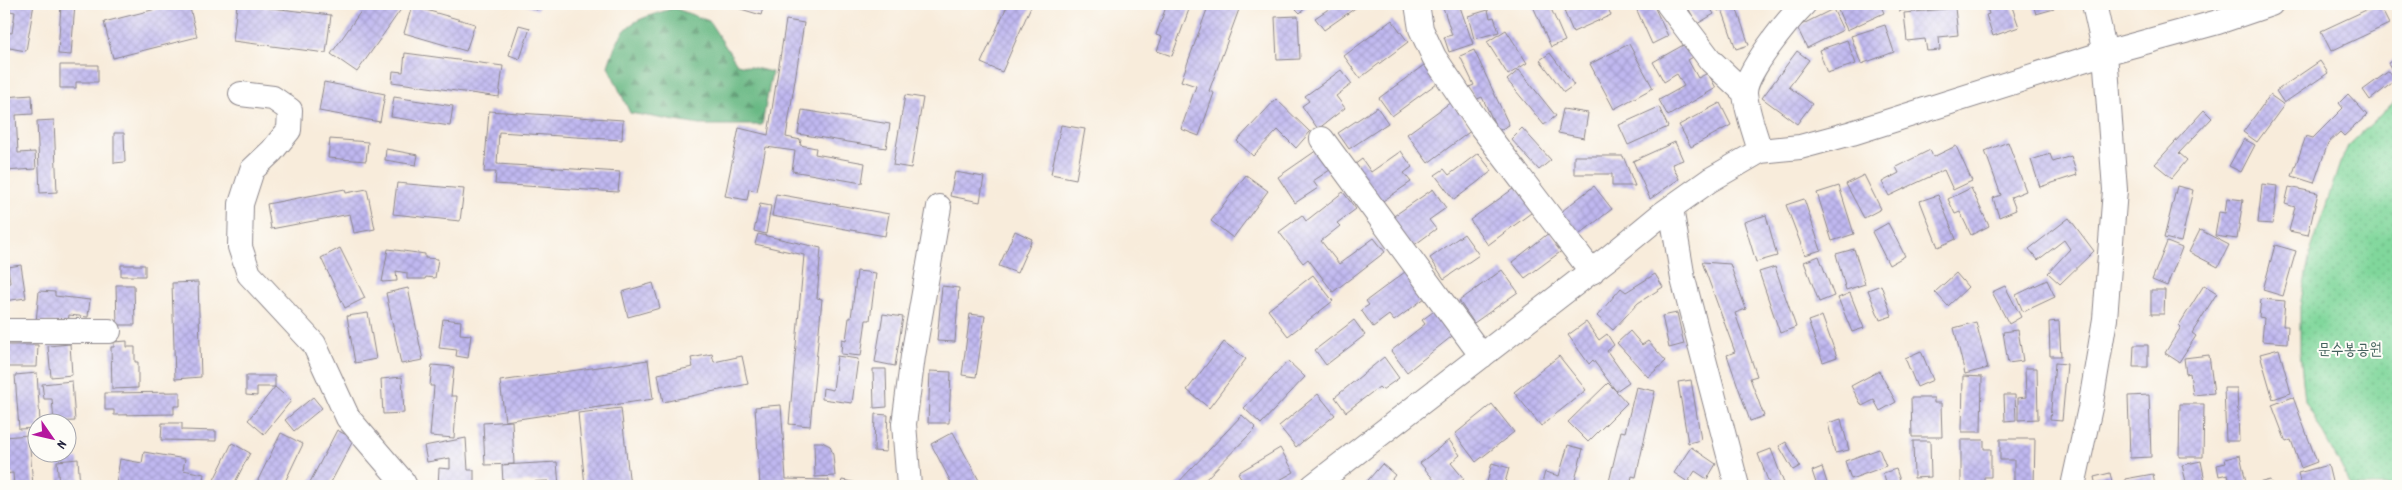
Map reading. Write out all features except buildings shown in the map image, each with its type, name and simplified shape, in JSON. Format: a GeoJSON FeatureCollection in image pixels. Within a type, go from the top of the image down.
{"type":"FeatureCollection","features":[{"type":"Feature","properties":{"kind":"street"},"geometry":{"type":"LineString","coordinates":[[1417,4],[1421,29],[1434,57],[1480,125],[1592,272]]}},
{"type":"Feature","properties":{"kind":"street"},"geometry":{"type":"LineString","coordinates":[[1668,4],[1710,61],[1745,92],[1760,151]]}},
{"type":"Feature","properties":{"kind":"street"},"geometry":{"type":"LineString","coordinates":[[1745,92],[1758,64],[1780,29],[1804,4]]}},
{"type":"Feature","properties":{"kind":"street"},"geometry":{"type":"LineString","coordinates":[[2073,486],[2090,408],[2104,327],[2115,190],[2105,53],[2094,4]]}},
{"type":"Feature","properties":{"kind":"street"},"geometry":{"type":"LineString","coordinates":[[1313,486],[1592,272],[1671,208],[1710,180],[1760,151],[1800,146],[1852,134],[2105,53],[2218,22],[2272,4]]}},
{"type":"Feature","properties":{"kind":"street"},"geometry":{"type":"LineString","coordinates":[[242,94],[273,98],[290,110],[289,130],[272,151],[252,170],[241,204],[240,247],[249,274],[314,344],[348,418],[404,486]]}},
{"type":"Feature","properties":{"kind":"street"},"geometry":{"type":"LineString","coordinates":[[1322,139],[1482,356]]}},
{"type":"Feature","properties":{"kind":"street"},"geometry":{"type":"LineString","coordinates":[[910,486],[904,424],[913,356],[939,206]]}},
{"type":"Feature","properties":{"kind":"street"},"geometry":{"type":"LineString","coordinates":[[1671,208],[1684,279],[1737,486]]}},
{"type":"Feature","properties":{"kind":"street"},"geometry":{"type":"LineString","coordinates":[[4,331],[109,331]]}},
{"type":"Feature","properties":{"kind":"green space"},"geometry":{"type":"Polygon","coordinates":[[[674,8],[709,21],[737,64],[772,72],[762,125],[699,125],[630,113],[608,66],[613,51],[618,40],[630,25],[674,8]]]}},
{"type":"Feature","properties":{"kind":"green space","name":"문수봉공원"},"geometry":{"type":"Polygon","coordinates":[[[2398,98],[2398,486],[2350,486],[2347,477],[2305,401],[2300,352],[2300,306],[2310,253],[2340,163],[2348,146],[2398,98]]]}}]}
